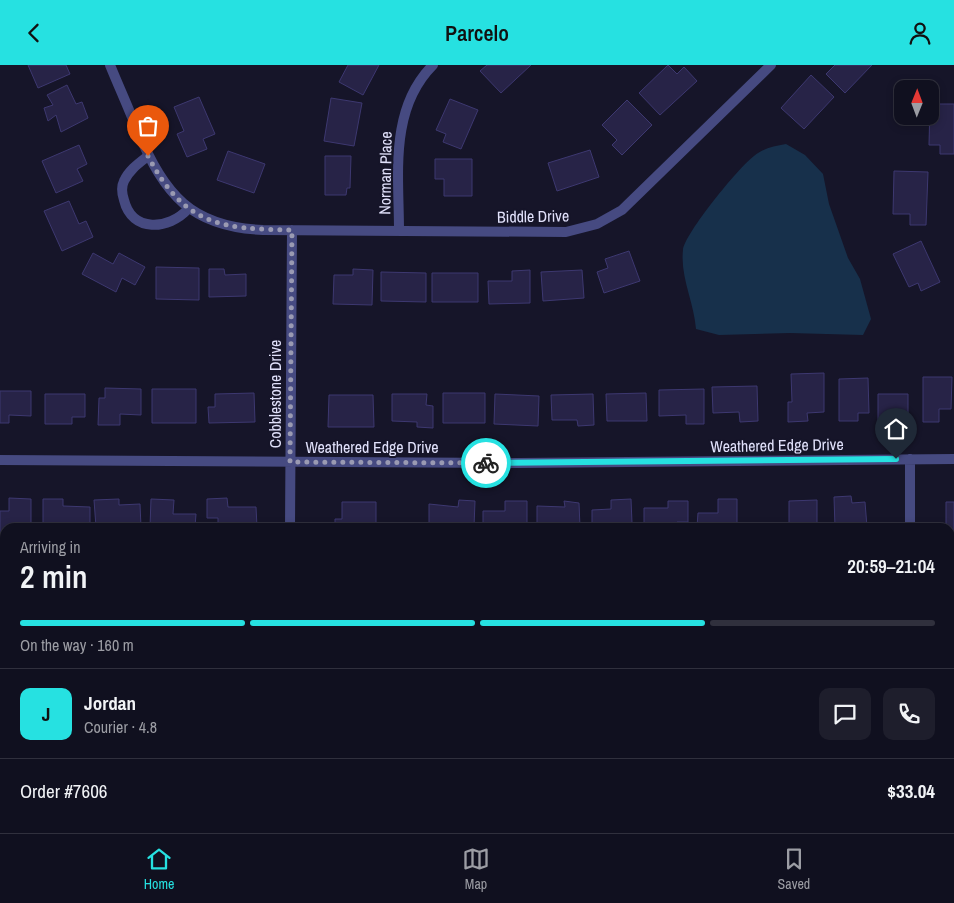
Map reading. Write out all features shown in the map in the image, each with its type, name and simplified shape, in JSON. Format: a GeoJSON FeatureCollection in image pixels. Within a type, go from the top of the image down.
{"type":"FeatureCollection","features":[{"type":"Feature","properties":{"kind":"street","name":"Biddle Drive"},"geometry":{"type":"LineString","coordinates":[[110,65],[148,156],[169,189],[188,209],[208,220],[233,227],[292,230],[566,232],[597,224],[622,210],[771,65]]}},
{"type":"Feature","properties":{"kind":"street","name":"Norman Place"},"geometry":{"type":"LineString","coordinates":[[399,231],[400,127],[406,107],[417,84],[433,65]]}},
{"type":"Feature","properties":{"kind":"street"},"geometry":{"type":"LineString","coordinates":[[148,156],[132,168],[123,182],[123,197],[129,212],[144,224],[163,225],[173,222],[188,209]]}},
{"type":"Feature","properties":{"kind":"street","name":"Cobblestone Drive"},"geometry":{"type":"LineString","coordinates":[[290,523],[292,230]]}},
{"type":"Feature","properties":{"kind":"street"},"geometry":{"type":"LineString","coordinates":[[910,459],[910,523]]}},
{"type":"Feature","properties":{"kind":"street","name":"Weathered Edge Drive"},"geometry":{"type":"LineString","coordinates":[[0,460],[519,463],[954,459]]}},
{"type":"Feature","properties":{"kind":"water"},"geometry":{"type":"Polygon","coordinates":[[[786,144],[805,155],[823,174],[829,204],[848,258],[860,279],[871,319],[863,335],[790,333],[719,335],[696,329],[683,270],[683,250],[686,242],[702,216],[725,186],[747,163],[765,149],[786,144]]]}},
{"type":"Feature","properties":{"kind":"building"},"geometry":{"type":"Polygon","coordinates":[[[28,65],[66,65],[70,74],[38,88],[28,65]]]}},
{"type":"Feature","properties":{"kind":"building"},"geometry":{"type":"Polygon","coordinates":[[[348,65],[379,65],[363,95],[339,82],[348,65]]]}},
{"type":"Feature","properties":{"kind":"building"},"geometry":{"type":"Polygon","coordinates":[[[487,65],[531,65],[501,93],[480,71],[487,65]]]}},
{"type":"Feature","properties":{"kind":"building"},"geometry":{"type":"Polygon","coordinates":[[[668,65],[677,74],[684,67],[697,81],[660,115],[639,93],[668,65]]]}},
{"type":"Feature","properties":{"kind":"building"},"geometry":{"type":"Polygon","coordinates":[[[835,65],[872,65],[845,93],[826,74],[835,65]]]}},
{"type":"Feature","properties":{"kind":"building"},"geometry":{"type":"Polygon","coordinates":[[[811,75],[834,97],[804,129],[781,108],[811,75]]]}},
{"type":"Feature","properties":{"kind":"building"},"geometry":{"type":"Polygon","coordinates":[[[67,85],[76,104],[82,102],[88,118],[61,132],[56,115],[48,121],[44,108],[53,105],[47,95],[67,85]]]}},
{"type":"Feature","properties":{"kind":"building"},"geometry":{"type":"Polygon","coordinates":[[[199,97],[215,134],[203,139],[207,149],[187,157],[177,134],[184,131],[174,107],[199,97]]]}},
{"type":"Feature","properties":{"kind":"building"},"geometry":{"type":"Polygon","coordinates":[[[331,98],[362,103],[354,146],[324,141],[331,98]]]}},
{"type":"Feature","properties":{"kind":"building"},"geometry":{"type":"Polygon","coordinates":[[[450,99],[478,110],[461,149],[443,142],[446,134],[436,130],[450,99]]]}},
{"type":"Feature","properties":{"kind":"building"},"geometry":{"type":"Polygon","coordinates":[[[627,100],[652,125],[622,155],[612,145],[617,140],[602,125],[627,100]]]}},
{"type":"Feature","properties":{"kind":"building"},"geometry":{"type":"Polygon","coordinates":[[[939,104],[954,104],[954,154],[940,154],[940,145],[929,145],[929,125],[939,125],[939,104]]]}},
{"type":"Feature","properties":{"kind":"building"},"geometry":{"type":"Polygon","coordinates":[[[79,145],[87,164],[77,169],[83,181],[56,193],[42,161],[79,145]]]}},
{"type":"Feature","properties":{"kind":"building"},"geometry":{"type":"Polygon","coordinates":[[[590,150],[599,177],[557,191],[548,163],[590,150]]]}},
{"type":"Feature","properties":{"kind":"building"},"geometry":{"type":"Polygon","coordinates":[[[228,151],[265,164],[254,193],[217,180],[228,151]]]}},
{"type":"Feature","properties":{"kind":"building"},"geometry":{"type":"Polygon","coordinates":[[[325,156],[351,156],[350,188],[347,188],[346,195],[325,195],[325,156]]]}},
{"type":"Feature","properties":{"kind":"building"},"geometry":{"type":"Polygon","coordinates":[[[435,159],[472,159],[472,196],[444,196],[444,179],[435,179],[435,159]]]}},
{"type":"Feature","properties":{"kind":"building"},"geometry":{"type":"Polygon","coordinates":[[[894,171],[928,172],[926,225],[910,225],[910,214],[893,214],[894,171]]]}},
{"type":"Feature","properties":{"kind":"building"},"geometry":{"type":"Polygon","coordinates":[[[69,201],[79,224],[86,221],[93,237],[62,251],[44,211],[69,201]]]}},
{"type":"Feature","properties":{"kind":"building"},"geometry":{"type":"Polygon","coordinates":[[[921,241],[940,282],[921,291],[918,283],[909,287],[893,254],[921,241]]]}},
{"type":"Feature","properties":{"kind":"building"},"geometry":{"type":"Polygon","coordinates":[[[629,251],[640,281],[604,293],[597,272],[608,268],[605,259],[629,251]]]}},
{"type":"Feature","properties":{"kind":"building"},"geometry":{"type":"Polygon","coordinates":[[[93,253],[113,264],[119,253],[145,267],[135,285],[122,278],[116,292],[82,274],[93,253]]]}},
{"type":"Feature","properties":{"kind":"building"},"geometry":{"type":"Polygon","coordinates":[[[156,267],[199,268],[199,300],[156,299],[156,267]]]}},
{"type":"Feature","properties":{"kind":"building"},"geometry":{"type":"Polygon","coordinates":[[[209,269],[224,269],[225,275],[246,274],[246,296],[209,297],[209,269]]]}},
{"type":"Feature","properties":{"kind":"building"},"geometry":{"type":"Polygon","coordinates":[[[353,269],[373,270],[372,305],[333,304],[334,275],[353,275],[353,269]]]}},
{"type":"Feature","properties":{"kind":"building"},"geometry":{"type":"Polygon","coordinates":[[[530,270],[530,303],[489,304],[488,281],[512,281],[512,271],[530,270]]]}},
{"type":"Feature","properties":{"kind":"building"},"geometry":{"type":"Polygon","coordinates":[[[582,270],[584,298],[543,301],[541,272],[582,270]]]}},
{"type":"Feature","properties":{"kind":"building"},"geometry":{"type":"Polygon","coordinates":[[[381,272],[426,273],[426,302],[381,301],[381,272]]]}},
{"type":"Feature","properties":{"kind":"building"},"geometry":{"type":"Polygon","coordinates":[[[432,273],[478,273],[478,302],[432,302],[432,273]]]}},
{"type":"Feature","properties":{"kind":"building"},"geometry":{"type":"Polygon","coordinates":[[[824,373],[824,412],[807,413],[808,421],[788,422],[788,402],[792,402],[791,374],[824,373]]]}},
{"type":"Feature","properties":{"kind":"building"},"geometry":{"type":"Polygon","coordinates":[[[923,377],[952,377],[951,409],[939,409],[939,422],[923,422],[923,377]]]}},
{"type":"Feature","properties":{"kind":"building"},"geometry":{"type":"Polygon","coordinates":[[[868,378],[869,413],[858,413],[858,421],[839,421],[839,379],[868,378]]]}},
{"type":"Feature","properties":{"kind":"building"},"geometry":{"type":"Polygon","coordinates":[[[757,386],[758,421],[740,422],[739,412],[713,413],[712,387],[757,386]]]}},
{"type":"Feature","properties":{"kind":"building"},"geometry":{"type":"Polygon","coordinates":[[[105,388],[141,389],[141,415],[120,414],[120,425],[98,425],[99,398],[105,398],[105,388]]]}},
{"type":"Feature","properties":{"kind":"building"},"geometry":{"type":"Polygon","coordinates":[[[152,389],[196,389],[196,423],[152,423],[152,389]]]}},
{"type":"Feature","properties":{"kind":"building"},"geometry":{"type":"Polygon","coordinates":[[[704,389],[704,424],[686,424],[686,415],[659,416],[659,390],[704,389]]]}},
{"type":"Feature","properties":{"kind":"building"},"geometry":{"type":"Polygon","coordinates":[[[0,391],[31,391],[31,416],[9,415],[9,423],[0,423],[0,391]]]}},
{"type":"Feature","properties":{"kind":"building"},"geometry":{"type":"Polygon","coordinates":[[[254,393],[255,422],[209,423],[208,407],[215,407],[215,394],[254,393]]]}},
{"type":"Feature","properties":{"kind":"building"},"geometry":{"type":"Polygon","coordinates":[[[443,393],[485,393],[485,423],[443,423],[443,393]]]}},
{"type":"Feature","properties":{"kind":"building"},"geometry":{"type":"Polygon","coordinates":[[[646,393],[647,421],[607,421],[606,394],[646,393]]]}},
{"type":"Feature","properties":{"kind":"building"},"geometry":{"type":"Polygon","coordinates":[[[45,394],[85,394],[85,417],[72,417],[72,424],[45,424],[45,394]]]}},
{"type":"Feature","properties":{"kind":"building"},"geometry":{"type":"Polygon","coordinates":[[[392,394],[427,394],[426,405],[433,406],[433,428],[417,427],[417,422],[392,421],[392,394]]]}},
{"type":"Feature","properties":{"kind":"building"},"geometry":{"type":"Polygon","coordinates":[[[495,394],[539,396],[538,426],[494,424],[495,394]]]}},
{"type":"Feature","properties":{"kind":"building"},"geometry":{"type":"Polygon","coordinates":[[[593,394],[594,425],[578,426],[577,420],[552,420],[551,395],[593,394]]]}},
{"type":"Feature","properties":{"kind":"building"},"geometry":{"type":"Polygon","coordinates":[[[878,394],[908,394],[908,422],[878,422],[878,394]]]}},
{"type":"Feature","properties":{"kind":"building"},"geometry":{"type":"Polygon","coordinates":[[[329,395],[373,395],[374,427],[328,427],[329,395]]]}},
{"type":"Feature","properties":{"kind":"building"},"geometry":{"type":"Polygon","coordinates":[[[851,496],[852,503],[865,502],[867,523],[835,523],[834,497],[851,496]]]}},
{"type":"Feature","properties":{"kind":"building"},"geometry":{"type":"Polygon","coordinates":[[[9,498],[31,499],[31,523],[0,523],[0,511],[9,511],[9,498]]]}},
{"type":"Feature","properties":{"kind":"building"},"geometry":{"type":"Polygon","coordinates":[[[227,498],[228,507],[256,507],[257,523],[218,523],[218,518],[207,518],[207,499],[227,498]]]}},
{"type":"Feature","properties":{"kind":"building"},"geometry":{"type":"Polygon","coordinates":[[[43,499],[63,499],[63,506],[90,507],[90,523],[43,523],[43,499]]]}},
{"type":"Feature","properties":{"kind":"building"},"geometry":{"type":"Polygon","coordinates":[[[119,499],[119,505],[140,504],[141,523],[96,523],[94,500],[119,499]]]}},
{"type":"Feature","properties":{"kind":"building"},"geometry":{"type":"Polygon","coordinates":[[[151,499],[174,500],[173,514],[196,514],[195,523],[150,523],[151,499]]]}},
{"type":"Feature","properties":{"kind":"building"},"geometry":{"type":"Polygon","coordinates":[[[631,499],[632,523],[592,523],[592,510],[611,509],[611,500],[631,499]]]}},
{"type":"Feature","properties":{"kind":"building"},"geometry":{"type":"Polygon","coordinates":[[[718,499],[737,499],[737,523],[697,523],[698,513],[718,513],[718,499]]]}},
{"type":"Feature","properties":{"kind":"building"},"geometry":{"type":"Polygon","coordinates":[[[459,500],[475,501],[474,523],[429,523],[429,504],[458,507],[459,500]]]}},
{"type":"Feature","properties":{"kind":"building"},"geometry":{"type":"Polygon","coordinates":[[[817,500],[817,523],[789,523],[789,501],[817,500]]]}},
{"type":"Feature","properties":{"kind":"building"},"geometry":{"type":"Polygon","coordinates":[[[505,501],[527,501],[527,523],[483,523],[483,511],[505,511],[505,501]]]}},
{"type":"Feature","properties":{"kind":"building"},"geometry":{"type":"Polygon","coordinates":[[[564,501],[579,503],[580,523],[537,523],[537,506],[565,507],[564,501]]]}},
{"type":"Feature","properties":{"kind":"building"},"geometry":{"type":"Polygon","coordinates":[[[668,501],[688,501],[688,522],[644,523],[644,508],[668,508],[668,501]]]}},
{"type":"Feature","properties":{"kind":"building"},"geometry":{"type":"Polygon","coordinates":[[[342,502],[376,502],[376,523],[335,523],[335,519],[342,519],[342,502]]]}},
{"type":"Feature","properties":{"kind":"building"},"geometry":{"type":"Polygon","coordinates":[[[946,502],[954,502],[954,523],[946,523],[946,502]]]}},
{"type":"Feature","properties":{"kind":"way so far"},"geometry":{"type":"LineString","coordinates":[[148,156],[179,201],[198,215],[233,227],[292,230],[290,462],[486,463]]}},
{"type":"Feature","properties":{"kind":"route"},"geometry":{"type":"LineString","coordinates":[[486,463],[896,459]]}}]}
